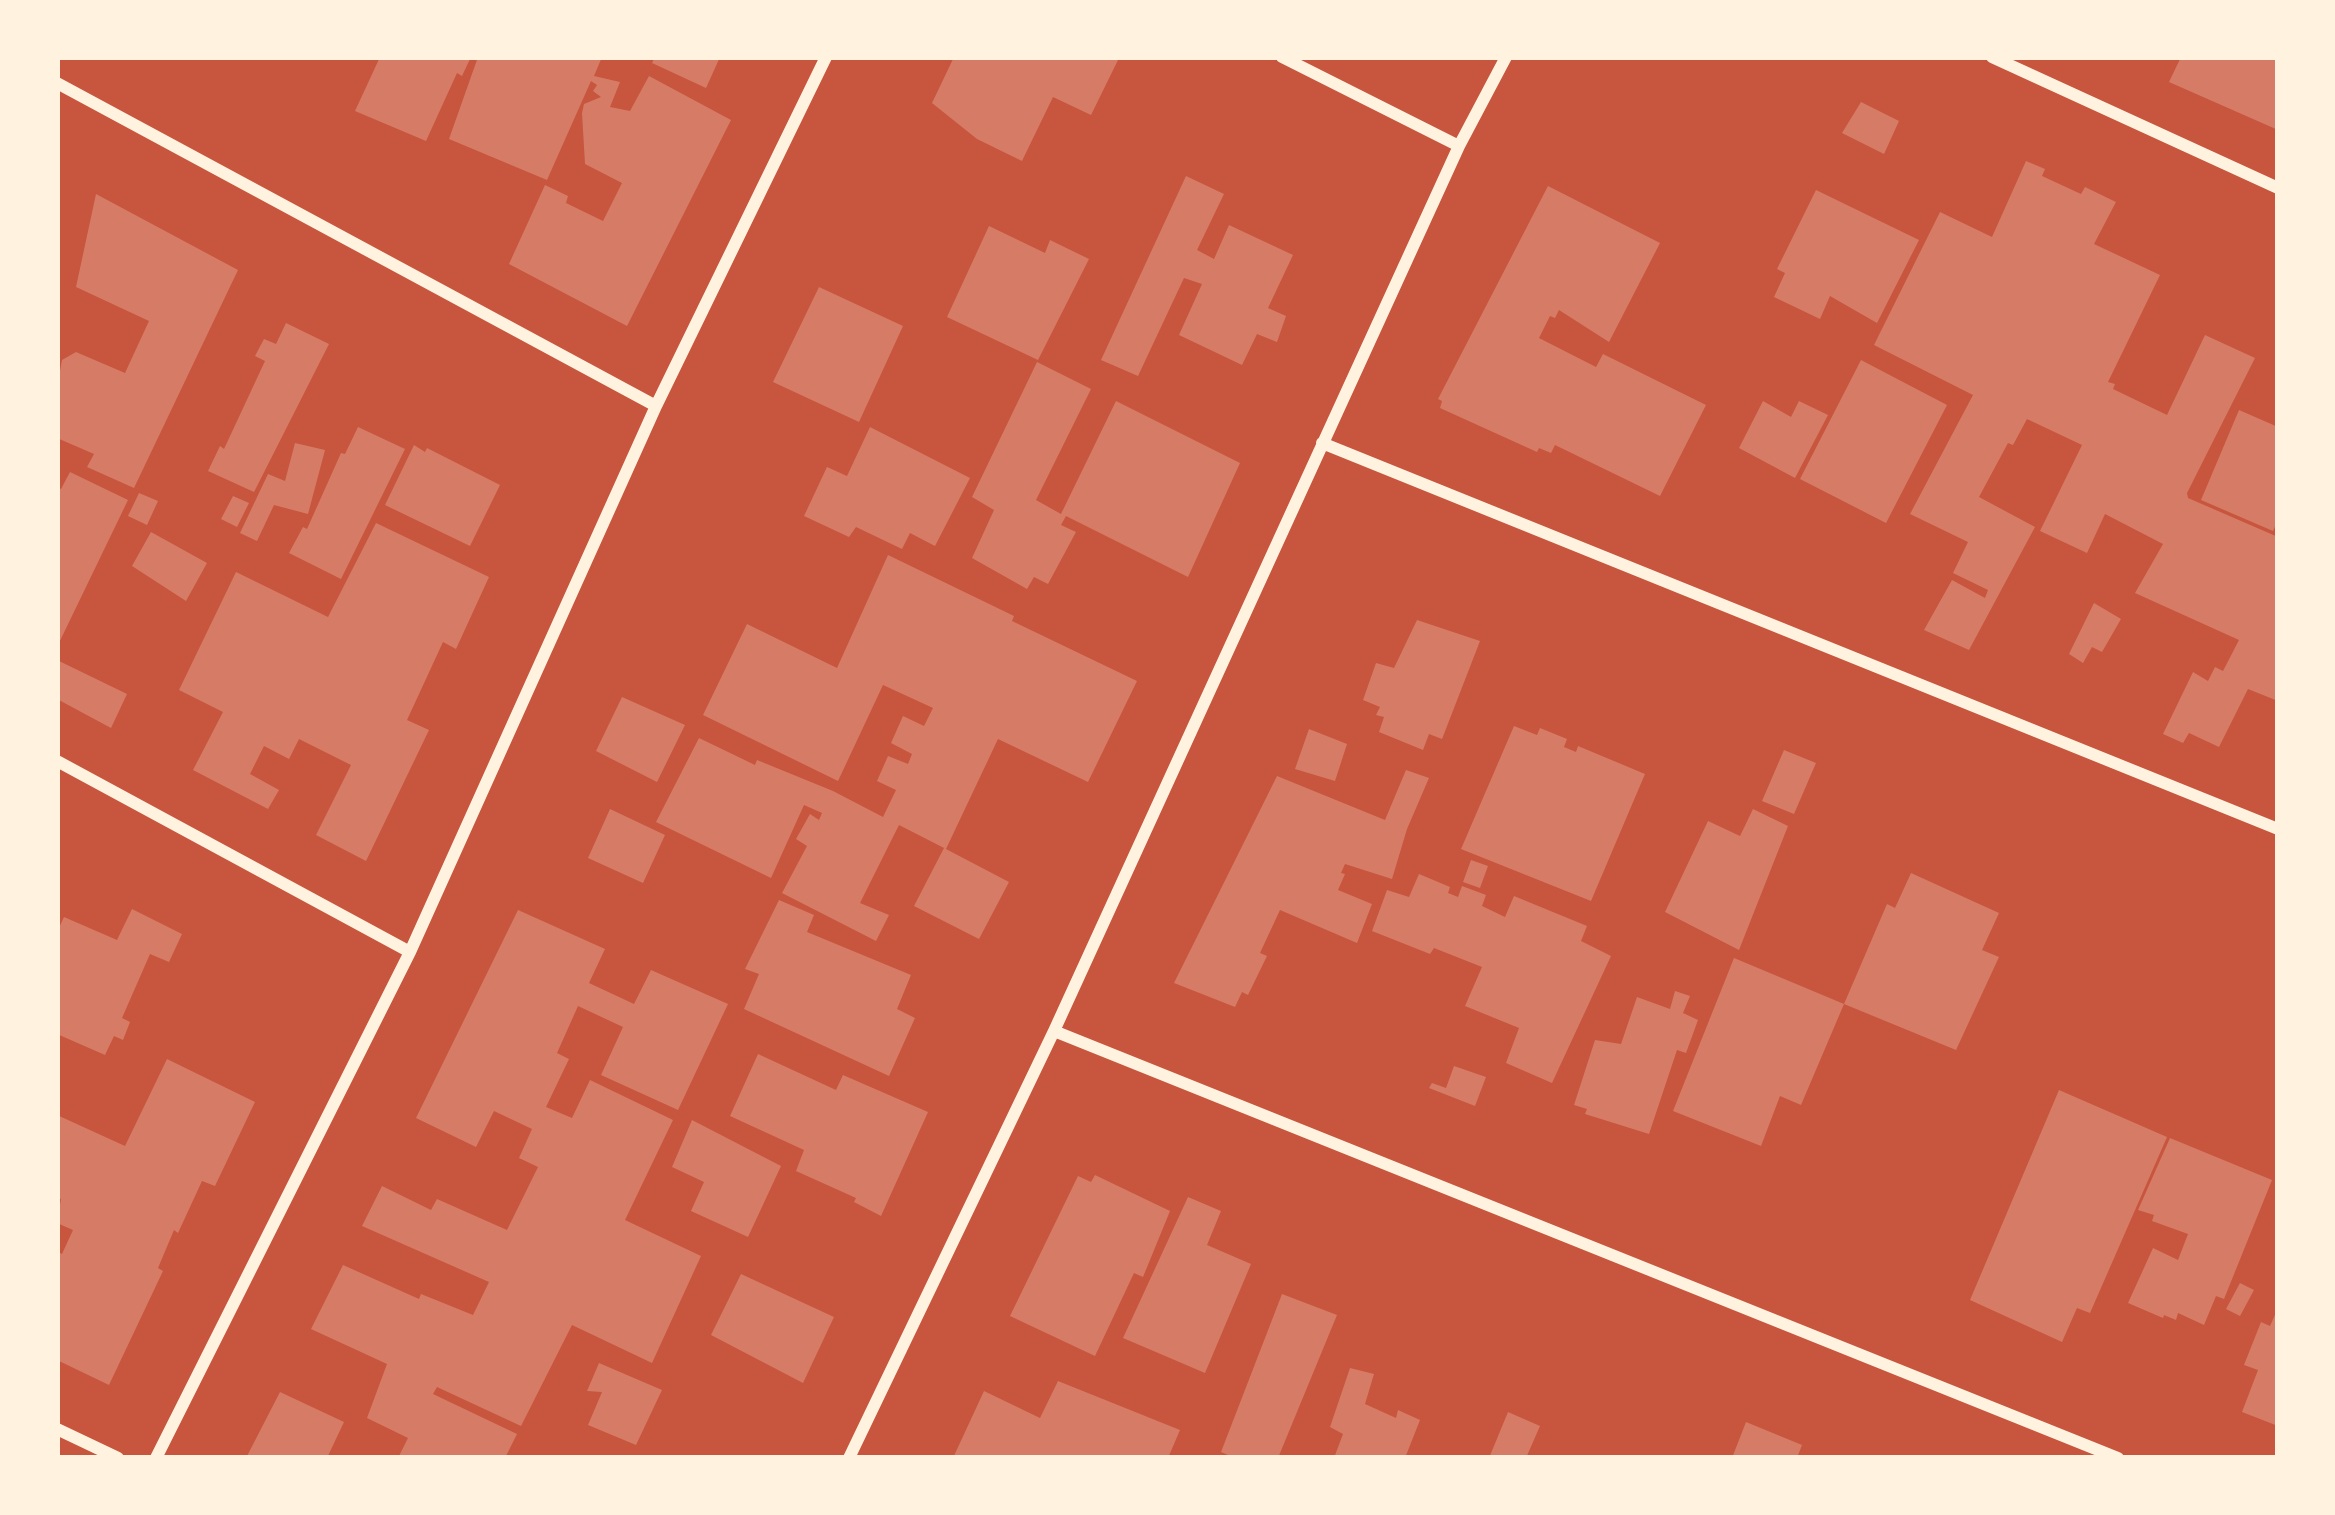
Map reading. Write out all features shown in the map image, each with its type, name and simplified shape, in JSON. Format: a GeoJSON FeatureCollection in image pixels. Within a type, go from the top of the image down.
{"type":"FeatureCollection","features":[{"type":"Feature","properties":{"kind":"street"},"geometry":{"type":"LineString","coordinates":[[156,1458],[410,952],[656,406],[826,57]]}},
{"type":"Feature","properties":{"kind":"street"},"geometry":{"type":"LineString","coordinates":[[1282,57],[1459,146]]}},
{"type":"Feature","properties":{"kind":"street"},"geometry":{"type":"LineString","coordinates":[[849,1458],[1054,1031],[1459,146],[1506,57]]}},
{"type":"Feature","properties":{"kind":"street"},"geometry":{"type":"LineString","coordinates":[[1992,57],[2278,188]]}},
{"type":"Feature","properties":{"kind":"street"},"geometry":{"type":"LineString","coordinates":[[57,83],[656,406]]}},
{"type":"Feature","properties":{"kind":"street"},"geometry":{"type":"LineString","coordinates":[[1322,442],[2278,829]]}},
{"type":"Feature","properties":{"kind":"street"},"geometry":{"type":"LineString","coordinates":[[57,761],[410,952]]}},
{"type":"Feature","properties":{"kind":"street"},"geometry":{"type":"LineString","coordinates":[[1054,1031],[2118,1458]]}},
{"type":"Feature","properties":{"kind":"street"},"geometry":{"type":"LineString","coordinates":[[57,1429],[118,1458]]}},
{"type":"Feature","properties":{"kind":"building"},"geometry":{"type":"Polygon","coordinates":[[[380,57],[471,57],[462,76],[457,73],[426,141],[355,111],[380,57]]]}},
{"type":"Feature","properties":{"kind":"building"},"geometry":{"type":"Polygon","coordinates":[[[478,57],[602,57],[594,76],[620,82],[610,107],[630,111],[649,76],[731,120],[627,326],[509,264],[545,185],[568,196],[566,203],[603,221],[622,183],[585,164],[582,113],[584,104],[601,97],[593,91],[597,85],[591,81],[547,180],[449,139],[478,57]]]}},
{"type":"Feature","properties":{"kind":"building"},"geometry":{"type":"Polygon","coordinates":[[[655,57],[720,57],[706,88],[652,63],[655,57]]]}},
{"type":"Feature","properties":{"kind":"building"},"geometry":{"type":"Polygon","coordinates":[[[954,57],[1118,60],[1091,115],[1053,97],[1022,161],[977,139],[932,103],[954,57]]]}},
{"type":"Feature","properties":{"kind":"building"},"geometry":{"type":"Polygon","coordinates":[[[2181,57],[2278,57],[2278,130],[2169,82],[2181,57]]]}},
{"type":"Feature","properties":{"kind":"building"},"geometry":{"type":"Polygon","coordinates":[[[1861,102],[1899,121],[1884,154],[1842,133],[1861,102]]]}},
{"type":"Feature","properties":{"kind":"building"},"geometry":{"type":"Polygon","coordinates":[[[2026,161],[2045,169],[2042,176],[2081,194],[2085,187],[2116,202],[2094,244],[2160,275],[2108,382],[2115,384],[2113,389],[2167,415],[2205,335],[2255,358],[2187,493],[2188,498],[2278,537],[2278,701],[2248,689],[2219,747],[2189,733],[2183,743],[2163,734],[2193,672],[2208,681],[2215,667],[2223,671],[2239,640],[2135,593],[2163,544],[2105,514],[2087,553],[2040,531],[2082,445],[2027,419],[2013,445],[2008,443],[1979,497],[2035,527],[1969,650],[1924,630],[1952,580],[1985,598],[1988,590],[1953,573],[1968,542],[1910,514],[1973,395],[1874,345],[1940,212],[1992,237],[2026,161]]]}},
{"type":"Feature","properties":{"kind":"building"},"geometry":{"type":"Polygon","coordinates":[[[1186,176],[1224,194],[1197,250],[1214,259],[1229,225],[1293,255],[1268,308],[1286,316],[1277,342],[1257,334],[1242,365],[1179,335],[1202,284],[1184,278],[1138,376],[1101,360],[1186,176]]]}},
{"type":"Feature","properties":{"kind":"building"},"geometry":{"type":"Polygon","coordinates":[[[1548,186],[1660,243],[1609,342],[1559,310],[1555,318],[1550,316],[1539,338],[1596,367],[1603,354],[1706,405],[1660,496],[1555,445],[1551,453],[1539,448],[1537,452],[1440,408],[1438,399],[1548,186]]]}},
{"type":"Feature","properties":{"kind":"building"},"geometry":{"type":"Polygon","coordinates":[[[1816,190],[1919,240],[1877,323],[1830,296],[1820,319],[1774,297],[1785,273],[1777,269],[1816,190]]]}},
{"type":"Feature","properties":{"kind":"building"},"geometry":{"type":"Polygon","coordinates":[[[96,194],[238,270],[134,488],[87,467],[94,454],[57,438],[62,360],[76,352],[125,373],[149,321],[76,287],[96,194]]]}},
{"type":"Feature","properties":{"kind":"building"},"geometry":{"type":"Polygon","coordinates":[[[989,226],[1045,253],[1050,240],[1089,259],[1038,360],[947,317],[989,226]]]}},
{"type":"Feature","properties":{"kind":"building"},"geometry":{"type":"Polygon","coordinates":[[[819,287],[903,326],[859,422],[773,382],[819,287]]]}},
{"type":"Feature","properties":{"kind":"building"},"geometry":{"type":"Polygon","coordinates":[[[286,323],[329,344],[254,492],[208,471],[220,446],[224,449],[265,361],[255,356],[264,339],[276,344],[286,323]]]}},
{"type":"Feature","properties":{"kind":"building"},"geometry":{"type":"Polygon","coordinates":[[[1861,360],[1947,405],[1886,523],[1800,479],[1861,360]]]}},
{"type":"Feature","properties":{"kind":"building"},"geometry":{"type":"Polygon","coordinates":[[[1037,362],[1091,389],[1036,500],[1061,514],[1116,401],[1240,463],[1188,577],[1066,516],[1061,525],[1076,532],[1048,584],[1034,577],[1027,589],[972,558],[994,510],[972,497],[1037,362]]]}},
{"type":"Feature","properties":{"kind":"building"},"geometry":{"type":"Polygon","coordinates":[[[1763,401],[1791,417],[1799,401],[1828,415],[1795,478],[1739,448],[1763,401]]]}},
{"type":"Feature","properties":{"kind":"building"},"geometry":{"type":"Polygon","coordinates":[[[2239,410],[2278,427],[2278,520],[2273,531],[2201,500],[2239,410]]]}},
{"type":"Feature","properties":{"kind":"building"},"geometry":{"type":"Polygon","coordinates":[[[358,427],[405,449],[341,579],[289,553],[303,527],[307,529],[358,427]]]}},
{"type":"Feature","properties":{"kind":"building"},"geometry":{"type":"Polygon","coordinates":[[[870,427],[970,478],[935,546],[910,533],[902,549],[856,527],[849,537],[804,516],[827,467],[847,476],[870,427]]]}},
{"type":"Feature","properties":{"kind":"building"},"geometry":{"type":"Polygon","coordinates":[[[295,443],[325,450],[308,514],[274,505],[257,541],[240,533],[268,474],[285,481],[295,443]]]}},
{"type":"Feature","properties":{"kind":"building"},"geometry":{"type":"Polygon","coordinates":[[[414,445],[500,485],[470,546],[385,505],[414,445]]]}},
{"type":"Feature","properties":{"kind":"building"},"geometry":{"type":"Polygon","coordinates":[[[70,472],[128,500],[57,647],[57,487],[61,489],[70,472]]]}},
{"type":"Feature","properties":{"kind":"building"},"geometry":{"type":"Polygon","coordinates":[[[139,493],[158,501],[147,525],[128,516],[139,493]]]}},
{"type":"Feature","properties":{"kind":"building"},"geometry":{"type":"Polygon","coordinates":[[[233,496],[249,503],[237,527],[221,519],[233,496]]]}},
{"type":"Feature","properties":{"kind":"building"},"geometry":{"type":"Polygon","coordinates":[[[376,523],[489,577],[456,649],[443,642],[407,720],[429,730],[366,861],[316,835],[351,765],[299,739],[289,759],[264,746],[250,774],[279,790],[268,809],[193,770],[223,712],[179,690],[236,572],[328,617],[376,523]]]}},
{"type":"Feature","properties":{"kind":"building"},"geometry":{"type":"Polygon","coordinates":[[[151,532],[207,563],[186,601],[132,566],[151,532]]]}},
{"type":"Feature","properties":{"kind":"building"},"geometry":{"type":"Polygon","coordinates":[[[888,555],[1137,681],[1088,782],[998,739],[946,849],[899,825],[860,903],[889,915],[876,941],[782,893],[807,846],[796,839],[810,814],[819,820],[822,813],[804,805],[771,878],[656,822],[699,738],[755,765],[757,760],[833,791],[883,817],[896,790],[877,781],[888,756],[908,764],[912,754],[891,743],[903,716],[924,726],[933,708],[883,685],[838,781],[703,715],[747,624],[837,668],[888,555]]]}},
{"type":"Feature","properties":{"kind":"building"},"geometry":{"type":"Polygon","coordinates":[[[2094,603],[2121,619],[2102,652],[2092,647],[2083,663],[2069,654],[2094,603]]]}},
{"type":"Feature","properties":{"kind":"building"},"geometry":{"type":"Polygon","coordinates":[[[1417,620],[1480,641],[1442,739],[1429,734],[1423,750],[1379,732],[1384,717],[1376,715],[1380,707],[1363,700],[1376,663],[1394,668],[1417,620]]]}},
{"type":"Feature","properties":{"kind":"building"},"geometry":{"type":"Polygon","coordinates":[[[57,660],[127,694],[111,728],[57,699],[57,660]]]}},
{"type":"Feature","properties":{"kind":"building"},"geometry":{"type":"Polygon","coordinates":[[[622,697],[685,725],[657,782],[596,751],[622,697]]]}},
{"type":"Feature","properties":{"kind":"building"},"geometry":{"type":"Polygon","coordinates":[[[1514,726],[1537,735],[1540,728],[1567,739],[1564,747],[1576,752],[1578,746],[1645,774],[1591,901],[1461,849],[1514,726]]]}},
{"type":"Feature","properties":{"kind":"building"},"geometry":{"type":"Polygon","coordinates":[[[1309,729],[1347,744],[1335,781],[1295,769],[1309,729]]]}},
{"type":"Feature","properties":{"kind":"building"},"geometry":{"type":"Polygon","coordinates":[[[1784,750],[1816,763],[1794,814],[1762,801],[1784,750]]]}},
{"type":"Feature","properties":{"kind":"building"},"geometry":{"type":"Polygon","coordinates":[[[1406,770],[1429,778],[1392,879],[1345,864],[1341,873],[1345,874],[1338,890],[1372,904],[1357,943],[1280,910],[1260,953],[1267,956],[1248,995],[1242,992],[1235,1007],[1174,983],[1277,776],[1385,820],[1406,770]]]}},
{"type":"Feature","properties":{"kind":"building"},"geometry":{"type":"Polygon","coordinates":[[[610,809],[665,835],[643,883],[588,858],[610,809]]]}},
{"type":"Feature","properties":{"kind":"building"},"geometry":{"type":"Polygon","coordinates":[[[1753,809],[1788,826],[1739,950],[1665,912],[1708,821],[1740,836],[1753,809]]]}},
{"type":"Feature","properties":{"kind":"building"},"geometry":{"type":"Polygon","coordinates":[[[944,848],[1009,882],[979,939],[914,906],[944,848]]]}},
{"type":"Feature","properties":{"kind":"building"},"geometry":{"type":"Polygon","coordinates":[[[1471,860],[1488,866],[1480,888],[1463,882],[1471,860]]]}},
{"type":"Feature","properties":{"kind":"building"},"geometry":{"type":"Polygon","coordinates":[[[1911,873],[1999,913],[1982,950],[1999,957],[1956,1050],[1844,1004],[1887,904],[1895,908],[1911,873]]]}},
{"type":"Feature","properties":{"kind":"building"},"geometry":{"type":"Polygon","coordinates":[[[1419,874],[1450,887],[1448,893],[1458,897],[1462,886],[1486,895],[1482,906],[1505,917],[1514,896],[1587,926],[1581,941],[1611,956],[1552,1083],[1506,1063],[1519,1028],[1465,1006],[1482,967],[1434,948],[1430,954],[1372,931],[1387,890],[1409,897],[1419,874]]]}},
{"type":"Feature","properties":{"kind":"building"},"geometry":{"type":"Polygon","coordinates":[[[779,900],[814,915],[807,932],[911,975],[897,1009],[915,1018],[889,1076],[744,1009],[759,974],[745,969],[779,900]]]}},
{"type":"Feature","properties":{"kind":"building"},"geometry":{"type":"Polygon","coordinates":[[[132,909],[182,934],[169,962],[150,954],[122,1018],[130,1022],[123,1040],[114,1036],[105,1055],[57,1034],[57,932],[64,917],[117,940],[132,909]]]}},
{"type":"Feature","properties":{"kind":"building"},"geometry":{"type":"Polygon","coordinates":[[[518,910],[605,949],[589,983],[634,1004],[651,970],[728,1004],[678,1110],[601,1075],[623,1027],[578,1006],[557,1053],[569,1059],[546,1107],[572,1118],[590,1080],[673,1120],[625,1220],[701,1256],[652,1363],[572,1325],[521,1426],[437,1387],[433,1394],[517,1434],[505,1458],[398,1458],[408,1438],[367,1418],[387,1364],[311,1329],[343,1265],[419,1299],[421,1294],[473,1315],[489,1282],[362,1226],[382,1186],[431,1210],[437,1199],[507,1230],[538,1167],[519,1158],[532,1129],[494,1111],[476,1147],[416,1118],[518,910]]]}},
{"type":"Feature","properties":{"kind":"building"},"geometry":{"type":"Polygon","coordinates":[[[1734,958],[1844,1004],[1801,1105],[1780,1096],[1761,1146],[1673,1111],[1734,958]]]}},
{"type":"Feature","properties":{"kind":"building"},"geometry":{"type":"Polygon","coordinates":[[[1675,991],[1690,996],[1683,1013],[1698,1020],[1686,1053],[1677,1050],[1649,1134],[1585,1114],[1587,1109],[1574,1105],[1595,1040],[1621,1044],[1637,997],[1670,1009],[1675,991]]]}},
{"type":"Feature","properties":{"kind":"building"},"geometry":{"type":"Polygon","coordinates":[[[758,1054],[836,1090],[843,1075],[928,1112],[881,1216],[854,1202],[856,1198],[796,1171],[804,1150],[730,1116],[758,1054]]]}},
{"type":"Feature","properties":{"kind":"building"},"geometry":{"type":"Polygon","coordinates":[[[167,1059],[255,1102],[215,1186],[202,1181],[178,1233],[174,1230],[158,1268],[163,1271],[109,1385],[57,1360],[57,1251],[62,1254],[73,1230],[57,1223],[61,1199],[57,1197],[57,1115],[125,1146],[167,1059]]]}},
{"type":"Feature","properties":{"kind":"building"},"geometry":{"type":"Polygon","coordinates":[[[1454,1066],[1486,1077],[1475,1106],[1429,1088],[1432,1083],[1446,1088],[1454,1066]]]}},
{"type":"Feature","properties":{"kind":"building"},"geometry":{"type":"Polygon","coordinates":[[[2059,1090],[2167,1137],[2090,1313],[2077,1308],[2062,1342],[1970,1300],[2059,1090]]]}},
{"type":"Feature","properties":{"kind":"building"},"geometry":{"type":"Polygon","coordinates":[[[692,1120],[781,1166],[748,1237],[691,1211],[704,1182],[672,1167],[692,1120]]]}},
{"type":"Feature","properties":{"kind":"building"},"geometry":{"type":"Polygon","coordinates":[[[2170,1138],[2272,1180],[2224,1299],[2216,1296],[2204,1325],[2178,1313],[2176,1320],[2163,1318],[2128,1303],[2153,1248],[2178,1260],[2188,1234],[2152,1221],[2154,1215],[2138,1210],[2170,1138]]]}},
{"type":"Feature","properties":{"kind":"building"},"geometry":{"type":"Polygon","coordinates":[[[1095,1175],[1170,1211],[1143,1277],[1134,1273],[1095,1356],[1010,1316],[1078,1176],[1091,1182],[1095,1175]]]}},
{"type":"Feature","properties":{"kind":"building"},"geometry":{"type":"Polygon","coordinates":[[[1188,1197],[1221,1211],[1207,1245],[1251,1264],[1205,1373],[1123,1338],[1188,1197]]]}},
{"type":"Feature","properties":{"kind":"building"},"geometry":{"type":"Polygon","coordinates":[[[741,1274],[834,1317],[803,1383],[711,1335],[741,1274]]]}},
{"type":"Feature","properties":{"kind":"building"},"geometry":{"type":"Polygon","coordinates":[[[2240,1283],[2254,1290],[2240,1316],[2226,1309],[2240,1283]]]}},
{"type":"Feature","properties":{"kind":"building"},"geometry":{"type":"Polygon","coordinates":[[[1282,1294],[1337,1315],[1278,1458],[1235,1458],[1221,1452],[1282,1294]]]}},
{"type":"Feature","properties":{"kind":"building"},"geometry":{"type":"Polygon","coordinates":[[[2278,1308],[2278,1426],[2242,1412],[2258,1370],[2244,1365],[2261,1322],[2270,1326],[2278,1308]]]}},
{"type":"Feature","properties":{"kind":"building"},"geometry":{"type":"Polygon","coordinates":[[[599,1363],[662,1390],[636,1445],[588,1425],[602,1392],[587,1391],[599,1363]]]}},
{"type":"Feature","properties":{"kind":"building"},"geometry":{"type":"Polygon","coordinates":[[[1350,1368],[1374,1374],[1365,1404],[1396,1418],[1398,1410],[1420,1420],[1405,1458],[1334,1458],[1343,1434],[1330,1427],[1350,1368]]]}},
{"type":"Feature","properties":{"kind":"building"},"geometry":{"type":"Polygon","coordinates":[[[1058,1381],[1180,1430],[1168,1458],[953,1458],[984,1391],[1040,1418],[1058,1381]]]}},
{"type":"Feature","properties":{"kind":"building"},"geometry":{"type":"Polygon","coordinates":[[[280,1392],[344,1422],[327,1458],[246,1458],[280,1392]]]}},
{"type":"Feature","properties":{"kind":"building"},"geometry":{"type":"Polygon","coordinates":[[[1508,1412],[1540,1426],[1526,1458],[1489,1458],[1508,1412]]]}},
{"type":"Feature","properties":{"kind":"building"},"geometry":{"type":"Polygon","coordinates":[[[1746,1422],[1802,1445],[1797,1458],[1732,1458],[1746,1422]]]}}]}
